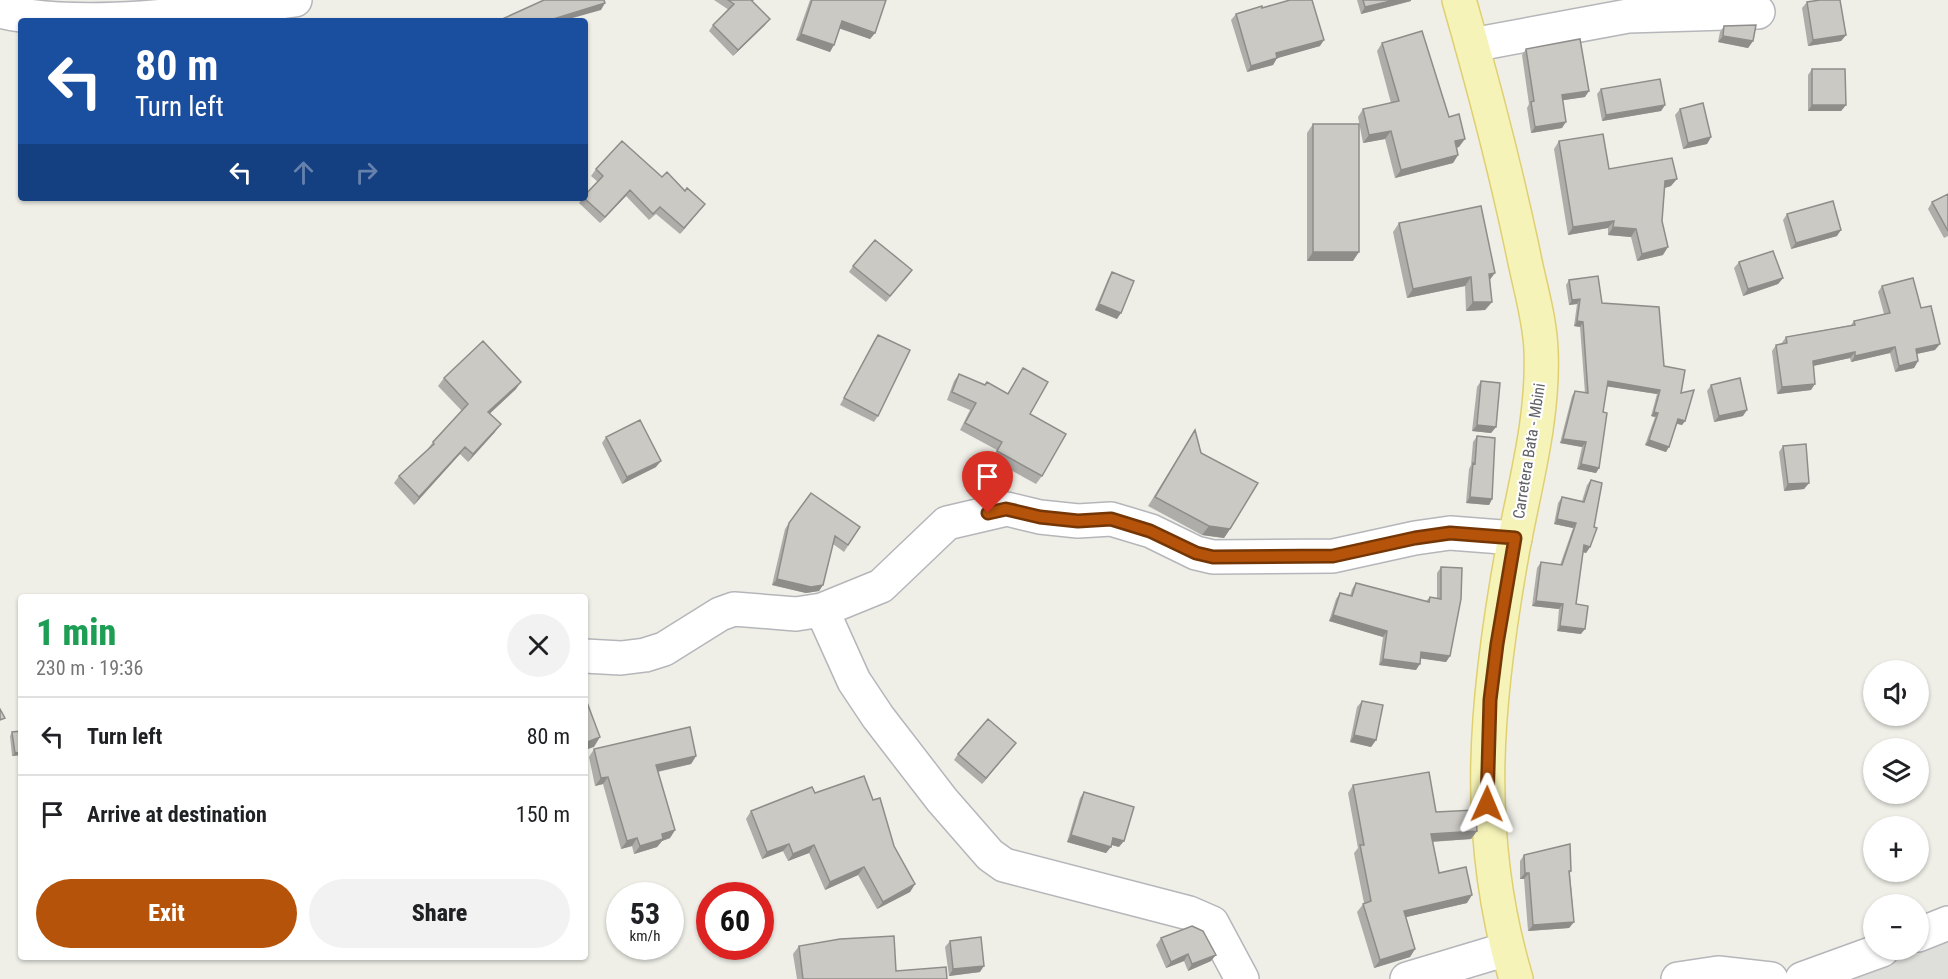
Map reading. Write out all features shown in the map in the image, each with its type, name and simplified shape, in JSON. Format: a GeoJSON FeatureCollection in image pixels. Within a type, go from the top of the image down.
{"type":"FeatureCollection","features":[{"type":"Feature","properties":{"kind":"main road","name":"Carretera Bata - Mbini"},"geometry":{"type":"LineString","coordinates":[[1458,0],[1507,176],[1541,349],[1540,389],[1530,463],[1497,644],[1488,737],[1489,848],[1511,964]]}},
{"type":"Feature","properties":{"kind":"street"},"geometry":{"type":"LineString","coordinates":[[114,18],[232,9],[295,0]]}},
{"type":"Feature","properties":{"kind":"street"},"geometry":{"type":"LineString","coordinates":[[0,11],[20,16],[74,18]]}},
{"type":"Feature","properties":{"kind":"street"},"geometry":{"type":"LineString","coordinates":[[1472,45],[1628,16],[1758,12]]}},
{"type":"Feature","properties":{"kind":"street"},"geometry":{"type":"LineString","coordinates":[[588,656],[621,658],[645,655],[664,648],[720,614],[734,609],[796,614],[822,610],[880,586],[947,523],[1006,509],[1040,517],[1078,521],[1111,519],[1150,531],[1196,553],[1213,557],[1333,556],[1415,538],[1450,533],[1515,538]]}},
{"type":"Feature","properties":{"kind":"street"},"geometry":{"type":"LineString","coordinates":[[822,610],[854,681],[878,717],[942,800],[990,855],[1004,864],[1190,913],[1212,923],[1242,979]]}},
{"type":"Feature","properties":{"kind":"street"},"geometry":{"type":"LineString","coordinates":[[1929,931],[1948,923]]}},
{"type":"Feature","properties":{"kind":"street"},"geometry":{"type":"LineString","coordinates":[[1802,979],[1863,957]]}},
{"type":"Feature","properties":{"kind":"street"},"geometry":{"type":"LineString","coordinates":[[1407,979],[1511,964]]}},
{"type":"Feature","properties":{"kind":"street"},"geometry":{"type":"LineString","coordinates":[[1678,979],[1718,972],[1771,979]]}},
{"type":"Feature","properties":{"kind":"shaded area"},"geometry":{"type":"Polygon","coordinates":[[[1948,935],[1948,979],[1834,979],[1884,960],[1929,960],[1929,944],[1948,935]]]}},
{"type":"Feature","properties":{"kind":"building"},"geometry":{"type":"Polygon","coordinates":[[[544,0],[604,0],[605,3],[557,18],[505,18],[544,0]]]}},
{"type":"Feature","properties":{"kind":"building"},"geometry":{"type":"Polygon","coordinates":[[[728,0],[753,0],[770,19],[738,50],[713,25],[734,4],[728,0]]]}},
{"type":"Feature","properties":{"kind":"building"},"geometry":{"type":"Polygon","coordinates":[[[812,0],[886,0],[875,33],[842,21],[834,45],[801,34],[812,0]]]}},
{"type":"Feature","properties":{"kind":"building"},"geometry":{"type":"Polygon","coordinates":[[[1290,0],[1312,0],[1324,40],[1276,53],[1277,58],[1251,66],[1236,14],[1290,0]]]}},
{"type":"Feature","properties":{"kind":"building"},"geometry":{"type":"Polygon","coordinates":[[[1363,0],[1395,0],[1365,7],[1363,0]]]}},
{"type":"Feature","properties":{"kind":"building"},"geometry":{"type":"Polygon","coordinates":[[[1840,0],[1846,35],[1813,40],[1807,2],[1840,0]]]}},
{"type":"Feature","properties":{"kind":"building"},"geometry":{"type":"Polygon","coordinates":[[[1756,25],[1753,41],[1723,36],[1724,26],[1756,25]]]}},
{"type":"Feature","properties":{"kind":"building"},"geometry":{"type":"Polygon","coordinates":[[[1422,31],[1449,117],[1459,114],[1465,139],[1455,141],[1458,155],[1401,170],[1391,131],[1369,135],[1363,109],[1399,101],[1382,43],[1422,31]]]}},
{"type":"Feature","properties":{"kind":"building"},"geometry":{"type":"Polygon","coordinates":[[[1580,39],[1589,91],[1562,95],[1566,122],[1535,127],[1531,102],[1534,101],[1526,49],[1580,39]]]}},
{"type":"Feature","properties":{"kind":"building"},"geometry":{"type":"Polygon","coordinates":[[[1812,69],[1845,69],[1846,105],[1812,105],[1812,69]]]}},
{"type":"Feature","properties":{"kind":"building"},"geometry":{"type":"Polygon","coordinates":[[[1660,79],[1665,105],[1606,115],[1601,89],[1660,79]]]}},
{"type":"Feature","properties":{"kind":"building"},"geometry":{"type":"Polygon","coordinates":[[[1703,103],[1711,137],[1688,143],[1680,109],[1703,103]]]}},
{"type":"Feature","properties":{"kind":"building"},"geometry":{"type":"Polygon","coordinates":[[[1313,124],[1359,124],[1359,252],[1313,252],[1313,124]]]}},
{"type":"Feature","properties":{"kind":"building"},"geometry":{"type":"Polygon","coordinates":[[[1603,134],[1609,169],[1672,158],[1677,179],[1665,181],[1662,221],[1668,247],[1642,254],[1636,229],[1613,227],[1614,221],[1573,227],[1559,141],[1603,134]]]}},
{"type":"Feature","properties":{"kind":"building"},"geometry":{"type":"Polygon","coordinates":[[[622,141],[662,177],[667,172],[685,191],[687,188],[705,204],[684,228],[660,207],[653,214],[630,190],[605,217],[587,201],[588,192],[603,176],[596,169],[622,141]]]}},
{"type":"Feature","properties":{"kind":"building"},"geometry":{"type":"Polygon","coordinates":[[[1948,194],[1948,231],[1932,202],[1948,194]]]}},
{"type":"Feature","properties":{"kind":"building"},"geometry":{"type":"Polygon","coordinates":[[[1833,201],[1841,230],[1796,243],[1787,214],[1833,201]]]}},
{"type":"Feature","properties":{"kind":"building"},"geometry":{"type":"Polygon","coordinates":[[[1481,206],[1495,273],[1489,274],[1492,302],[1473,302],[1471,277],[1413,289],[1399,223],[1481,206]]]}},
{"type":"Feature","properties":{"kind":"building"},"geometry":{"type":"Polygon","coordinates":[[[875,240],[912,270],[890,296],[853,266],[875,240]]]}},
{"type":"Feature","properties":{"kind":"building"},"geometry":{"type":"Polygon","coordinates":[[[1773,251],[1783,278],[1748,289],[1739,262],[1773,251]]]}},
{"type":"Feature","properties":{"kind":"building"},"geometry":{"type":"Polygon","coordinates":[[[1112,272],[1134,281],[1121,313],[1099,304],[1112,272]]]}},
{"type":"Feature","properties":{"kind":"building"},"geometry":{"type":"Polygon","coordinates":[[[1598,276],[1602,303],[1659,307],[1664,366],[1685,370],[1681,393],[1694,390],[1685,421],[1678,419],[1669,447],[1649,440],[1658,413],[1654,412],[1660,390],[1608,381],[1603,412],[1607,413],[1599,468],[1581,464],[1586,442],[1563,439],[1575,391],[1588,393],[1583,322],[1577,321],[1580,299],[1572,300],[1569,280],[1598,276]]]}},
{"type":"Feature","properties":{"kind":"building"},"geometry":{"type":"Polygon","coordinates":[[[1913,278],[1921,308],[1931,306],[1940,344],[1916,349],[1918,361],[1899,366],[1895,347],[1855,356],[1855,352],[1813,361],[1815,384],[1782,387],[1776,345],[1787,343],[1786,337],[1855,325],[1854,321],[1890,313],[1882,286],[1913,278]]]}},
{"type":"Feature","properties":{"kind":"building"},"geometry":{"type":"Polygon","coordinates":[[[878,335],[910,350],[878,416],[844,398],[878,335]]]}},
{"type":"Feature","properties":{"kind":"building"},"geometry":{"type":"Polygon","coordinates":[[[483,341],[521,382],[488,412],[501,424],[473,454],[465,447],[419,497],[399,476],[434,444],[433,442],[468,404],[444,378],[483,341]]]}},
{"type":"Feature","properties":{"kind":"building"},"geometry":{"type":"Polygon","coordinates":[[[1023,368],[1048,382],[1030,414],[1066,434],[1042,476],[997,451],[1002,442],[965,423],[976,403],[952,392],[959,374],[985,385],[987,382],[1008,394],[1023,368]]]}},
{"type":"Feature","properties":{"kind":"building"},"geometry":{"type":"Polygon","coordinates":[[[1740,378],[1747,410],[1719,416],[1711,385],[1740,378]]]}},
{"type":"Feature","properties":{"kind":"building"},"geometry":{"type":"Polygon","coordinates":[[[1481,381],[1500,383],[1496,427],[1477,425],[1481,381]]]}},
{"type":"Feature","properties":{"kind":"building"},"geometry":{"type":"Polygon","coordinates":[[[640,420],[661,461],[627,477],[606,437],[640,420]]]}},
{"type":"Feature","properties":{"kind":"building"},"geometry":{"type":"Polygon","coordinates":[[[1195,430],[1201,453],[1258,483],[1230,529],[1209,526],[1155,497],[1195,430]]]}},
{"type":"Feature","properties":{"kind":"building"},"geometry":{"type":"Polygon","coordinates":[[[1477,436],[1495,438],[1492,499],[1470,497],[1477,436]]]}},
{"type":"Feature","properties":{"kind":"building"},"geometry":{"type":"Polygon","coordinates":[[[1806,444],[1809,483],[1788,484],[1783,446],[1806,444]]]}},
{"type":"Feature","properties":{"kind":"building"},"geometry":{"type":"Polygon","coordinates":[[[1591,480],[1602,483],[1594,527],[1597,528],[1590,547],[1584,545],[1576,604],[1588,606],[1585,629],[1560,626],[1563,604],[1536,601],[1541,562],[1562,565],[1576,523],[1557,519],[1562,497],[1584,502],[1591,480]]]}},
{"type":"Feature","properties":{"kind":"building"},"geometry":{"type":"Polygon","coordinates":[[[811,493],[860,527],[848,545],[835,536],[823,585],[811,587],[777,579],[789,523],[811,493]]]}},
{"type":"Feature","properties":{"kind":"building"},"geometry":{"type":"Polygon","coordinates":[[[1441,567],[1462,568],[1461,599],[1450,656],[1421,652],[1420,664],[1383,659],[1387,631],[1333,615],[1340,593],[1352,596],[1356,583],[1429,602],[1430,597],[1441,599],[1441,567]]]}},
{"type":"Feature","properties":{"kind":"building"},"geometry":{"type":"Polygon","coordinates":[[[1362,701],[1383,705],[1376,740],[1354,735],[1362,701]]]}},
{"type":"Feature","properties":{"kind":"building"},"geometry":{"type":"Polygon","coordinates":[[[588,705],[600,737],[588,742],[588,705]]]}},
{"type":"Feature","properties":{"kind":"building"},"geometry":{"type":"Polygon","coordinates":[[[0,709],[5,718],[0,720],[0,709]]]}},
{"type":"Feature","properties":{"kind":"building"},"geometry":{"type":"Polygon","coordinates":[[[988,719],[1016,743],[986,778],[958,754],[988,719]]]}},
{"type":"Feature","properties":{"kind":"building"},"geometry":{"type":"Polygon","coordinates":[[[690,727],[696,756],[656,765],[675,830],[662,834],[663,839],[640,846],[637,838],[627,841],[608,777],[601,778],[594,749],[690,727]]]}},
{"type":"Feature","properties":{"kind":"building"},"geometry":{"type":"Polygon","coordinates":[[[18,731],[18,752],[15,753],[12,732],[18,731]]]}},
{"type":"Feature","properties":{"kind":"building"},"geometry":{"type":"Polygon","coordinates":[[[1429,772],[1436,812],[1475,810],[1477,831],[1431,834],[1439,873],[1466,867],[1472,895],[1404,911],[1415,949],[1380,960],[1363,904],[1371,901],[1360,845],[1364,845],[1353,785],[1429,772]]]}},
{"type":"Feature","properties":{"kind":"building"},"geometry":{"type":"Polygon","coordinates":[[[864,776],[873,800],[880,798],[894,846],[915,884],[883,902],[864,867],[830,882],[814,845],[793,854],[789,844],[767,852],[751,811],[812,787],[815,793],[864,776]]]}},
{"type":"Feature","properties":{"kind":"building"},"geometry":{"type":"Polygon","coordinates":[[[1084,792],[1134,807],[1124,841],[1113,838],[1111,847],[1071,835],[1084,792]]]}},
{"type":"Feature","properties":{"kind":"building"},"geometry":{"type":"Polygon","coordinates":[[[1570,844],[1571,871],[1569,871],[1574,922],[1533,925],[1529,873],[1525,873],[1524,855],[1570,844]]]}},
{"type":"Feature","properties":{"kind":"building"},"geometry":{"type":"Polygon","coordinates":[[[1192,926],[1203,931],[1216,955],[1192,964],[1188,954],[1171,962],[1161,938],[1192,926]]]}},
{"type":"Feature","properties":{"kind":"building"},"geometry":{"type":"Polygon","coordinates":[[[894,936],[896,971],[946,967],[947,979],[803,979],[799,946],[840,939],[894,936]]]}},
{"type":"Feature","properties":{"kind":"building"},"geometry":{"type":"Polygon","coordinates":[[[981,937],[984,966],[953,969],[950,941],[981,937]]]}},
{"type":"Feature","properties":{"kind":"route"},"geometry":{"type":"LineString","coordinates":[[988,513],[1006,509],[1040,517],[1078,521],[1111,519],[1150,531],[1196,553],[1213,557],[1333,556],[1415,538],[1450,533],[1515,538],[1490,700],[1487,804]]}}]}
